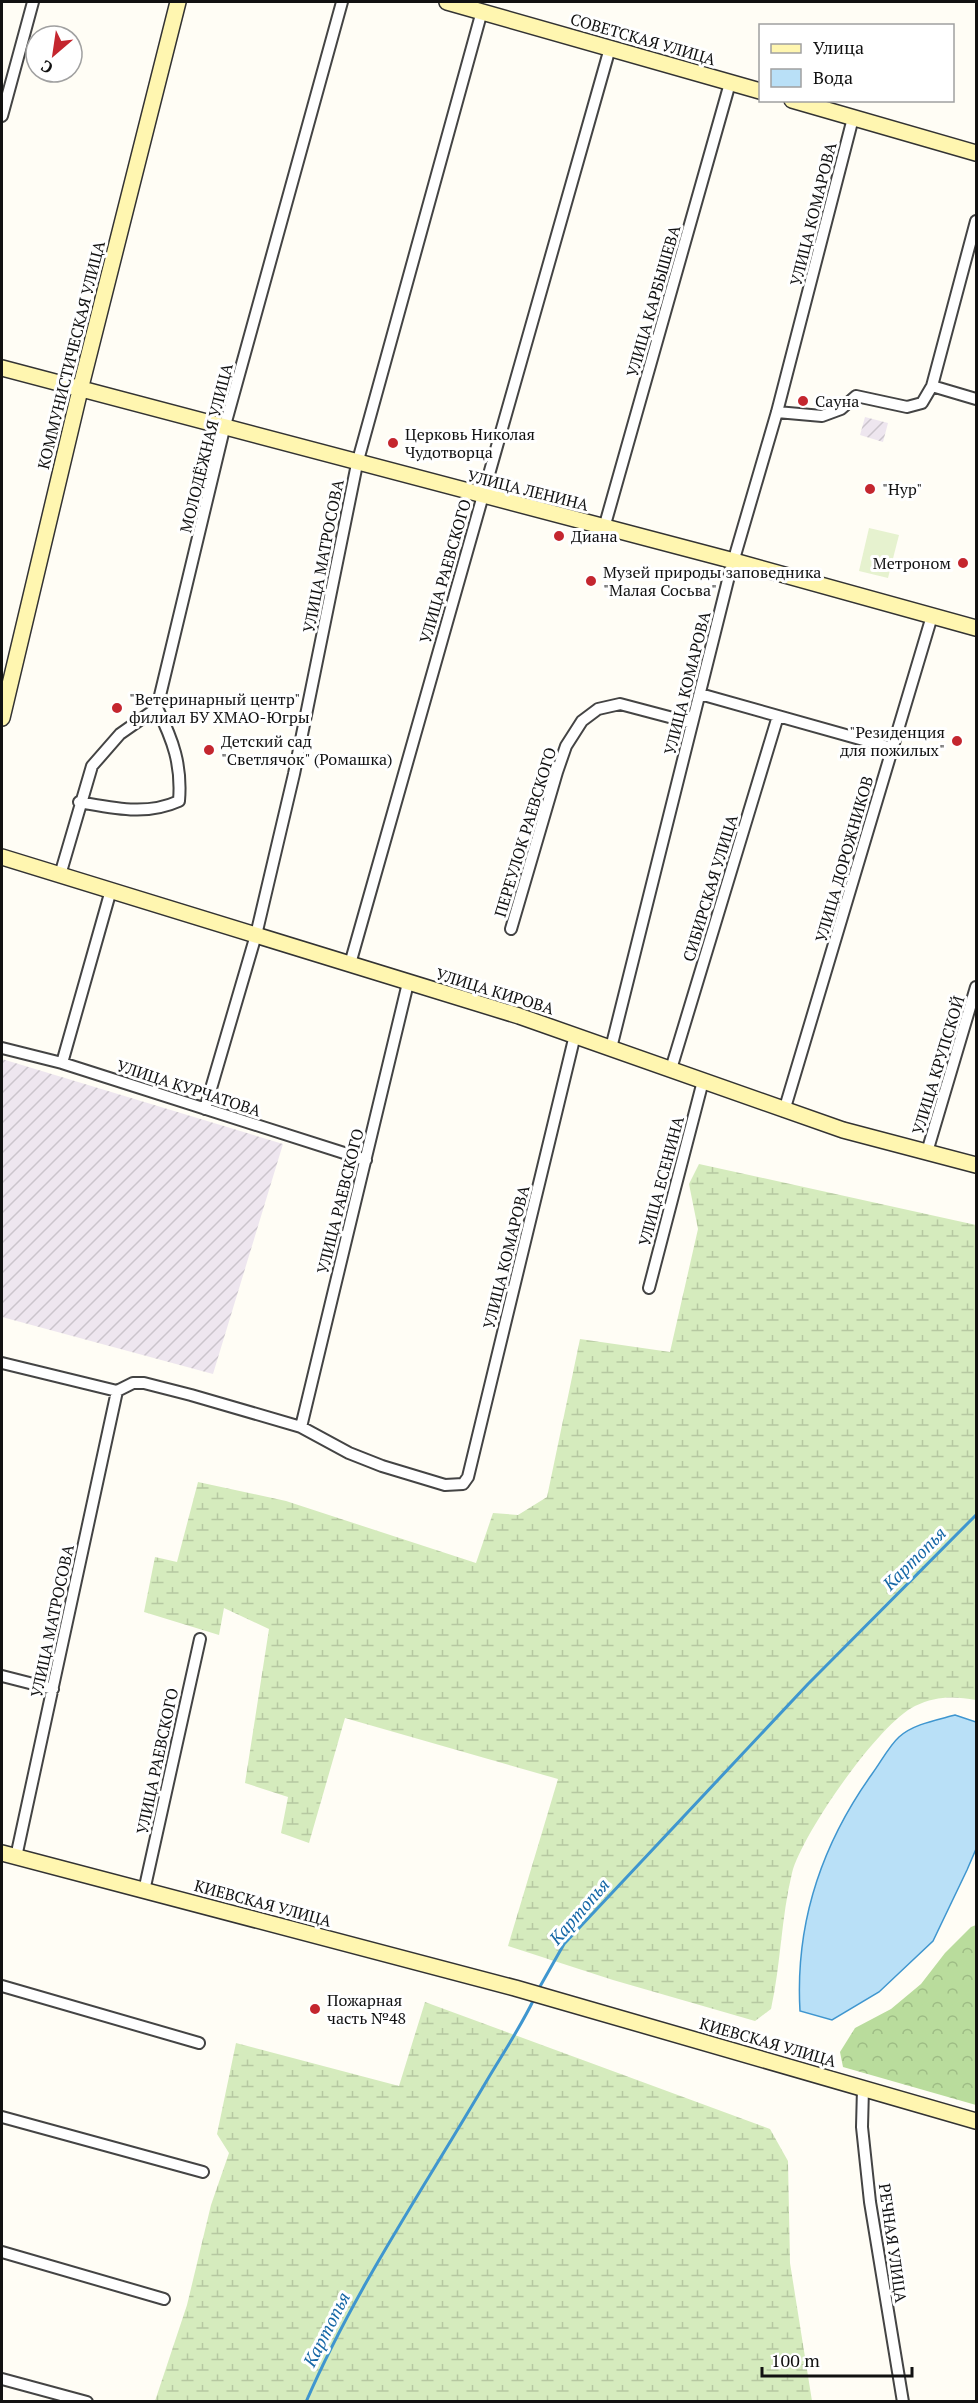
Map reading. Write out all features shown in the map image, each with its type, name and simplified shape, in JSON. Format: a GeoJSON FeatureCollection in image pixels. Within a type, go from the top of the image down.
{"type":"FeatureCollection","features":[{"type":"Feature","properties":{"kind":"street"},"geometry":{"type":"LineString","coordinates":[[2,116],[33,2]]}},
{"type":"Feature","properties":{"kind":"street","name":"КОММУНИСТИЧЕСКАЯ УЛИЦА"},"geometry":{"type":"LineString","coordinates":[[2,718],[80,390],[178,2]]}},
{"type":"Feature","properties":{"kind":"street","name":"МОЛОДЁЖНАЯ УЛИЦА"},"geometry":{"type":"LineString","coordinates":[[157,708],[224,429],[342,2]]}},
{"type":"Feature","properties":{"kind":"street","name":"СОВЕТСКАЯ УЛИЦА"},"geometry":{"type":"LineString","coordinates":[[447,2],[759,92]]}},
{"type":"Feature","properties":{"kind":"street","name":"УЛИЦА МАТРОСОВА"},"geometry":{"type":"LineString","coordinates":[[205,1109],[256,935],[294,774],[357,464],[482,11]]}},
{"type":"Feature","properties":{"kind":"street","name":"УЛИЦА РАЕВСКОГО"},"geometry":{"type":"LineString","coordinates":[[350,964],[610,48]]}},
{"type":"Feature","properties":{"kind":"street","name":"УЛИЦА КАРБЫШЕВА"},"geometry":{"type":"LineString","coordinates":[[604,528],[730,83]]}},
{"type":"Feature","properties":{"kind":"street"},"geometry":{"type":"LineString","coordinates":[[799,102],[976,153]]}},
{"type":"Feature","properties":{"kind":"street","name":"УЛИЦА КОМАРОВА"},"geometry":{"type":"LineString","coordinates":[[611,1048],[734,561],[777,412],[853,118]]}},
{"type":"Feature","properties":{"kind":"street"},"geometry":{"type":"LineString","coordinates":[[777,412],[822,416],[841,409],[856,396],[907,407],[922,404],[932,386],[976,221]]}},
{"type":"Feature","properties":{"kind":"street","name":"УЛИЦА ЛЕНИНА"},"geometry":{"type":"LineString","coordinates":[[2,368],[481,497],[734,561],[976,628]]}},
{"type":"Feature","properties":{"kind":"street"},"geometry":{"type":"LineString","coordinates":[[932,386],[976,399]]}},
{"type":"Feature","properties":{"kind":"street","name":"УЛИЦА ДОРОЖНИКОВ"},"geometry":{"type":"LineString","coordinates":[[784,1111],[932,616]]}},
{"type":"Feature","properties":{"kind":"street"},"geometry":{"type":"LineString","coordinates":[[700,694],[892,748]]}},
{"type":"Feature","properties":{"kind":"street","name":"ПЕРЕУЛОК РАЕВСКОГО"},"geometry":{"type":"LineString","coordinates":[[511,929],[557,772],[566,746],[582,721],[597,709],[620,704],[692,723]]}},
{"type":"Feature","properties":{"kind":"street"},"geometry":{"type":"LineString","coordinates":[[60,875],[79,802],[92,766],[100,753],[120,734],[157,708],[174,741],[181,775],[179,801],[159,810],[110,808],[79,802]]}},
{"type":"Feature","properties":{"kind":"street","name":"СИБИРСКАЯ УЛИЦА"},"geometry":{"type":"LineString","coordinates":[[671,1069],[778,716]]}},
{"type":"Feature","properties":{"kind":"street","name":"УЛИЦА КИРОВА"},"geometry":{"type":"LineString","coordinates":[[2,857],[575,1035],[784,1111],[976,1165]]}},
{"type":"Feature","properties":{"kind":"street"},"geometry":{"type":"LineString","coordinates":[[62,1064],[111,890]]}},
{"type":"Feature","properties":{"kind":"street","name":"УЛИЦА РАЕВСКОГО"},"geometry":{"type":"LineString","coordinates":[[301,1427],[408,983]]}},
{"type":"Feature","properties":{"kind":"street","name":"УЛИЦА КРУПСКОЙ"},"geometry":{"type":"LineString","coordinates":[[927,1152],[976,987]]}},
{"type":"Feature","properties":{"kind":"street","name":"УЛИЦА КОМАРОВА"},"geometry":{"type":"LineString","coordinates":[[301,1427],[349,1453],[382,1466],[445,1485],[463,1484],[468,1477],[575,1035]]}},
{"type":"Feature","properties":{"kind":"street","name":"УЛИЦА КУРЧАТОВА"},"geometry":{"type":"LineString","coordinates":[[2,1048],[62,1064],[366,1160]]}},
{"type":"Feature","properties":{"kind":"street","name":"УЛИЦА ЕСЕНИНА"},"geometry":{"type":"LineString","coordinates":[[649,1288],[703,1081]]}},
{"type":"Feature","properties":{"kind":"street"},"geometry":{"type":"LineString","coordinates":[[2,1363],[117,1391],[133,1383],[144,1383],[301,1427]]}},
{"type":"Feature","properties":{"kind":"street","name":"УЛИЦА МАТРОСОВА"},"geometry":{"type":"LineString","coordinates":[[9,1855],[53,1689],[117,1391]]}},
{"type":"Feature","properties":{"kind":"street","name":"УЛИЦА РАЕВСКОГО"},"geometry":{"type":"LineString","coordinates":[[144,1891],[200,1639]]}},
{"type":"Feature","properties":{"kind":"street"},"geometry":{"type":"LineString","coordinates":[[2,1676],[53,1689]]}},
{"type":"Feature","properties":{"kind":"street","name":"КИЕВСКАЯ УЛИЦА"},"geometry":{"type":"LineString","coordinates":[[9,1855],[515,1988],[976,2121]]}},
{"type":"Feature","properties":{"kind":"street"},"geometry":{"type":"LineString","coordinates":[[2,1986],[199,2043]]}},
{"type":"Feature","properties":{"kind":"street","name":"РЕЧНАЯ УЛИЦА"},"geometry":{"type":"LineString","coordinates":[[863,2088],[862,2127],[870,2202],[903,2402]]}},
{"type":"Feature","properties":{"kind":"street"},"geometry":{"type":"LineString","coordinates":[[2,2117],[202,2172]]}},
{"type":"Feature","properties":{"kind":"street"},"geometry":{"type":"LineString","coordinates":[[2,2252],[164,2299]]}},
{"type":"Feature","properties":{"kind":"street"},"geometry":{"type":"LineString","coordinates":[[2,2379],[87,2402]]}},
{"type":"Feature","properties":{"kind":"shaded area"},"geometry":{"type":"Polygon","coordinates":[[[865,417],[888,423],[883,442],[860,435],[865,417]]]}},
{"type":"Feature","properties":{"kind":"shaded area"},"geometry":{"type":"Polygon","coordinates":[[[2,1059],[283,1144],[213,1374],[2,1317],[2,1059]]]}},
{"type":"Feature","properties":{"kind":"green space"},"geometry":{"type":"Polygon","coordinates":[[[869,528],[899,535],[888,578],[859,571],[869,528]]]}},
{"type":"Feature","properties":{"kind":"green space"},"geometry":{"type":"Polygon","coordinates":[[[699,1164],[976,1225],[976,1700],[945,1698],[930,1700],[915,1706],[882,1734],[843,1782],[810,1833],[792,1873],[771,2009],[755,2021],[613,1980],[508,1946],[558,1779],[345,1718],[309,1843],[281,1833],[288,1797],[245,1783],[269,1629],[224,1608],[219,1635],[144,1612],[155,1557],[177,1562],[198,1482],[286,1501],[476,1563],[493,1513],[518,1515],[547,1497],[580,1339],[670,1352],[698,1229],[689,1184],[699,1164]]]}},
{"type":"Feature","properties":{"kind":"green space"},"geometry":{"type":"Polygon","coordinates":[[[976,1925],[976,2105],[843,2067],[840,2052],[855,2028],[891,2009],[921,1984],[945,1953],[971,1927],[976,1925]]]}},
{"type":"Feature","properties":{"kind":"green space"},"geometry":{"type":"Polygon","coordinates":[[[425,2002],[770,2129],[788,2161],[790,2263],[812,2401],[155,2401],[187,2305],[211,2205],[229,2153],[217,2134],[236,2043],[399,2086],[425,2002]]]}},
{"type":"Feature","properties":{"kind":"water"},"geometry":{"type":"Polygon","coordinates":[[[955,1715],[976,1722],[976,1849],[933,1941],[879,1992],[832,2020],[800,2011],[802,1947],[807,1916],[815,1886],[839,1828],[888,1749],[899,1737],[918,1726],[955,1715]]]}},
{"type":"Feature","properties":{"kind":"waterway","name":"Картопья"},"geometry":{"type":"LineString","coordinates":[[538,1990],[564,1944],[808,1684],[976,1515]]}},
{"type":"Feature","properties":{"kind":"waterway","name":"Картопья"},"geometry":{"type":"LineString","coordinates":[[306,2402],[325,2360],[368,2279],[534,1999]]}},
{"type":"Feature","properties":{"kind":"place","name":"Сауна"},"geometry":{"type":"Point","coordinates":[803,401]}},
{"type":"Feature","properties":{"kind":"place","name":"Церковь Николая Чудотворца"},"geometry":{"type":"Point","coordinates":[393,443]}},
{"type":"Feature","properties":{"kind":"place","name":"\"Нур\""},"geometry":{"type":"Point","coordinates":[870,489]}},
{"type":"Feature","properties":{"kind":"place","name":"Диана"},"geometry":{"type":"Point","coordinates":[559,536]}},
{"type":"Feature","properties":{"kind":"place","name":"Метроном"},"geometry":{"type":"Point","coordinates":[963,563]}},
{"type":"Feature","properties":{"kind":"place","name":"Музей природы заповедника \"Малая Сосьва\""},"geometry":{"type":"Point","coordinates":[591,581]}},
{"type":"Feature","properties":{"kind":"place","name":"\"Ветеринарный центр\" филиал БУ ХМАО-Югры"},"geometry":{"type":"Point","coordinates":[117,708]}},
{"type":"Feature","properties":{"kind":"place","name":"\"Резиденция для пожилых\""},"geometry":{"type":"Point","coordinates":[957,741]}},
{"type":"Feature","properties":{"kind":"place","name":"Детский сад \"Светлячок\" (Ромашка)"},"geometry":{"type":"Point","coordinates":[209,750]}},
{"type":"Feature","properties":{"kind":"place","name":"Пожарная часть №48"},"geometry":{"type":"Point","coordinates":[315,2009]}}]}
